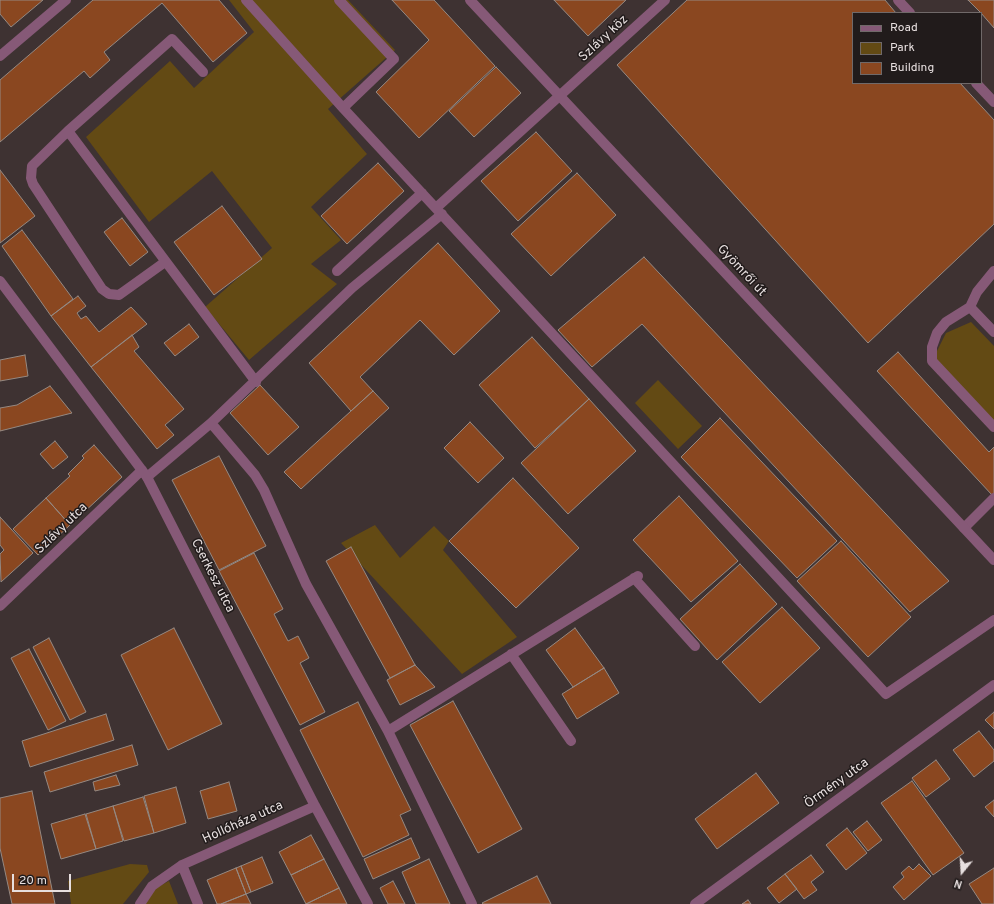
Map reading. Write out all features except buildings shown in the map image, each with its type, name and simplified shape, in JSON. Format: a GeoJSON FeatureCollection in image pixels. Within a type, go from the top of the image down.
{"type":"FeatureCollection","features":[{"type":"Feature","properties":{"kind":"street"},"geometry":{"type":"LineString","coordinates":[[0,56],[66,0]]}},
{"type":"Feature","properties":{"kind":"street"},"geometry":{"type":"LineString","coordinates":[[246,0],[343,108],[886,694],[994,620]]}},
{"type":"Feature","properties":{"kind":"street"},"geometry":{"type":"LineString","coordinates":[[339,0],[394,59],[343,108]]}},
{"type":"Feature","properties":{"kind":"street","name":"Gyömrői út"},"geometry":{"type":"LineString","coordinates":[[470,0],[994,560]]}},
{"type":"Feature","properties":{"kind":"street","name":"Szlávy köz"},"geometry":{"type":"LineString","coordinates":[[439,211],[666,0]]}},
{"type":"Feature","properties":{"kind":"street"},"geometry":{"type":"LineString","coordinates":[[898,0],[909,12]]}},
{"type":"Feature","properties":{"kind":"street"},"geometry":{"type":"LineString","coordinates":[[165,262],[119,295],[110,294],[102,289],[33,184],[31,178],[32,166],[68,131],[172,39],[203,72]]}},
{"type":"Feature","properties":{"kind":"street"},"geometry":{"type":"LineString","coordinates":[[977,84],[994,102]]}},
{"type":"Feature","properties":{"kind":"street"},"geometry":{"type":"LineString","coordinates":[[68,131],[256,382]]}},
{"type":"Feature","properties":{"kind":"street"},"geometry":{"type":"LineString","coordinates":[[337,271],[422,193]]}},
{"type":"Feature","properties":{"kind":"street","name":"Szlávy utca"},"geometry":{"type":"LineString","coordinates":[[0,606],[144,474],[212,423],[352,288],[439,211]]}},
{"type":"Feature","properties":{"kind":"street"},"geometry":{"type":"LineString","coordinates":[[994,271],[977,292],[970,307],[946,322],[937,333],[932,347],[932,361],[994,427]]}},
{"type":"Feature","properties":{"kind":"street","name":"Cserkesz utca"},"geometry":{"type":"LineString","coordinates":[[0,281],[144,474],[315,806],[368,904]]}},
{"type":"Feature","properties":{"kind":"street"},"geometry":{"type":"LineString","coordinates":[[970,307],[994,332]]}},
{"type":"Feature","properties":{"kind":"street"},"geometry":{"type":"LineString","coordinates":[[212,423],[254,475],[264,490],[306,584],[388,731],[472,904]]}},
{"type":"Feature","properties":{"kind":"street"},"geometry":{"type":"LineString","coordinates":[[964,528],[994,498]]}},
{"type":"Feature","properties":{"kind":"street"},"geometry":{"type":"LineString","coordinates":[[388,731],[636,577],[695,646]]}},
{"type":"Feature","properties":{"kind":"street"},"geometry":{"type":"LineString","coordinates":[[511,654],[571,741]]}},
{"type":"Feature","properties":{"kind":"street","name":"Örmény utca"},"geometry":{"type":"LineString","coordinates":[[695,904],[994,685]]}},
{"type":"Feature","properties":{"kind":"street","name":"Hollóháza utca"},"geometry":{"type":"LineString","coordinates":[[140,904],[152,886],[182,865],[315,806]]}},
{"type":"Feature","properties":{"kind":"street"},"geometry":{"type":"LineString","coordinates":[[182,865],[198,904]]}},
{"type":"Feature","properties":{"kind":"green space"},"geometry":{"type":"Polygon","coordinates":[[[229,0],[348,0],[395,50],[328,109],[367,154],[311,207],[341,240],[311,264],[337,284],[249,360],[205,307],[272,248],[212,171],[149,222],[86,137],[170,61],[194,88],[254,32],[229,0]]]}},
{"type":"Feature","properties":{"kind":"green space"},"geometry":{"type":"Polygon","coordinates":[[[971,322],[994,346],[994,427],[932,361],[946,333],[971,322]]]}},
{"type":"Feature","properties":{"kind":"green space"},"geometry":{"type":"Polygon","coordinates":[[[658,380],[702,426],[678,449],[635,403],[658,380]]]}},
{"type":"Feature","properties":{"kind":"green space"},"geometry":{"type":"Polygon","coordinates":[[[375,525],[400,558],[434,526],[449,541],[443,550],[517,637],[462,674],[341,543],[375,525]]]}},
{"type":"Feature","properties":{"kind":"green space"},"geometry":{"type":"Polygon","coordinates":[[[130,864],[147,865],[149,872],[123,904],[71,904],[68,881],[130,864]]]}},
{"type":"Feature","properties":{"kind":"green space"},"geometry":{"type":"Polygon","coordinates":[[[169,881],[178,904],[145,904],[156,888],[169,881]]]}}]}
